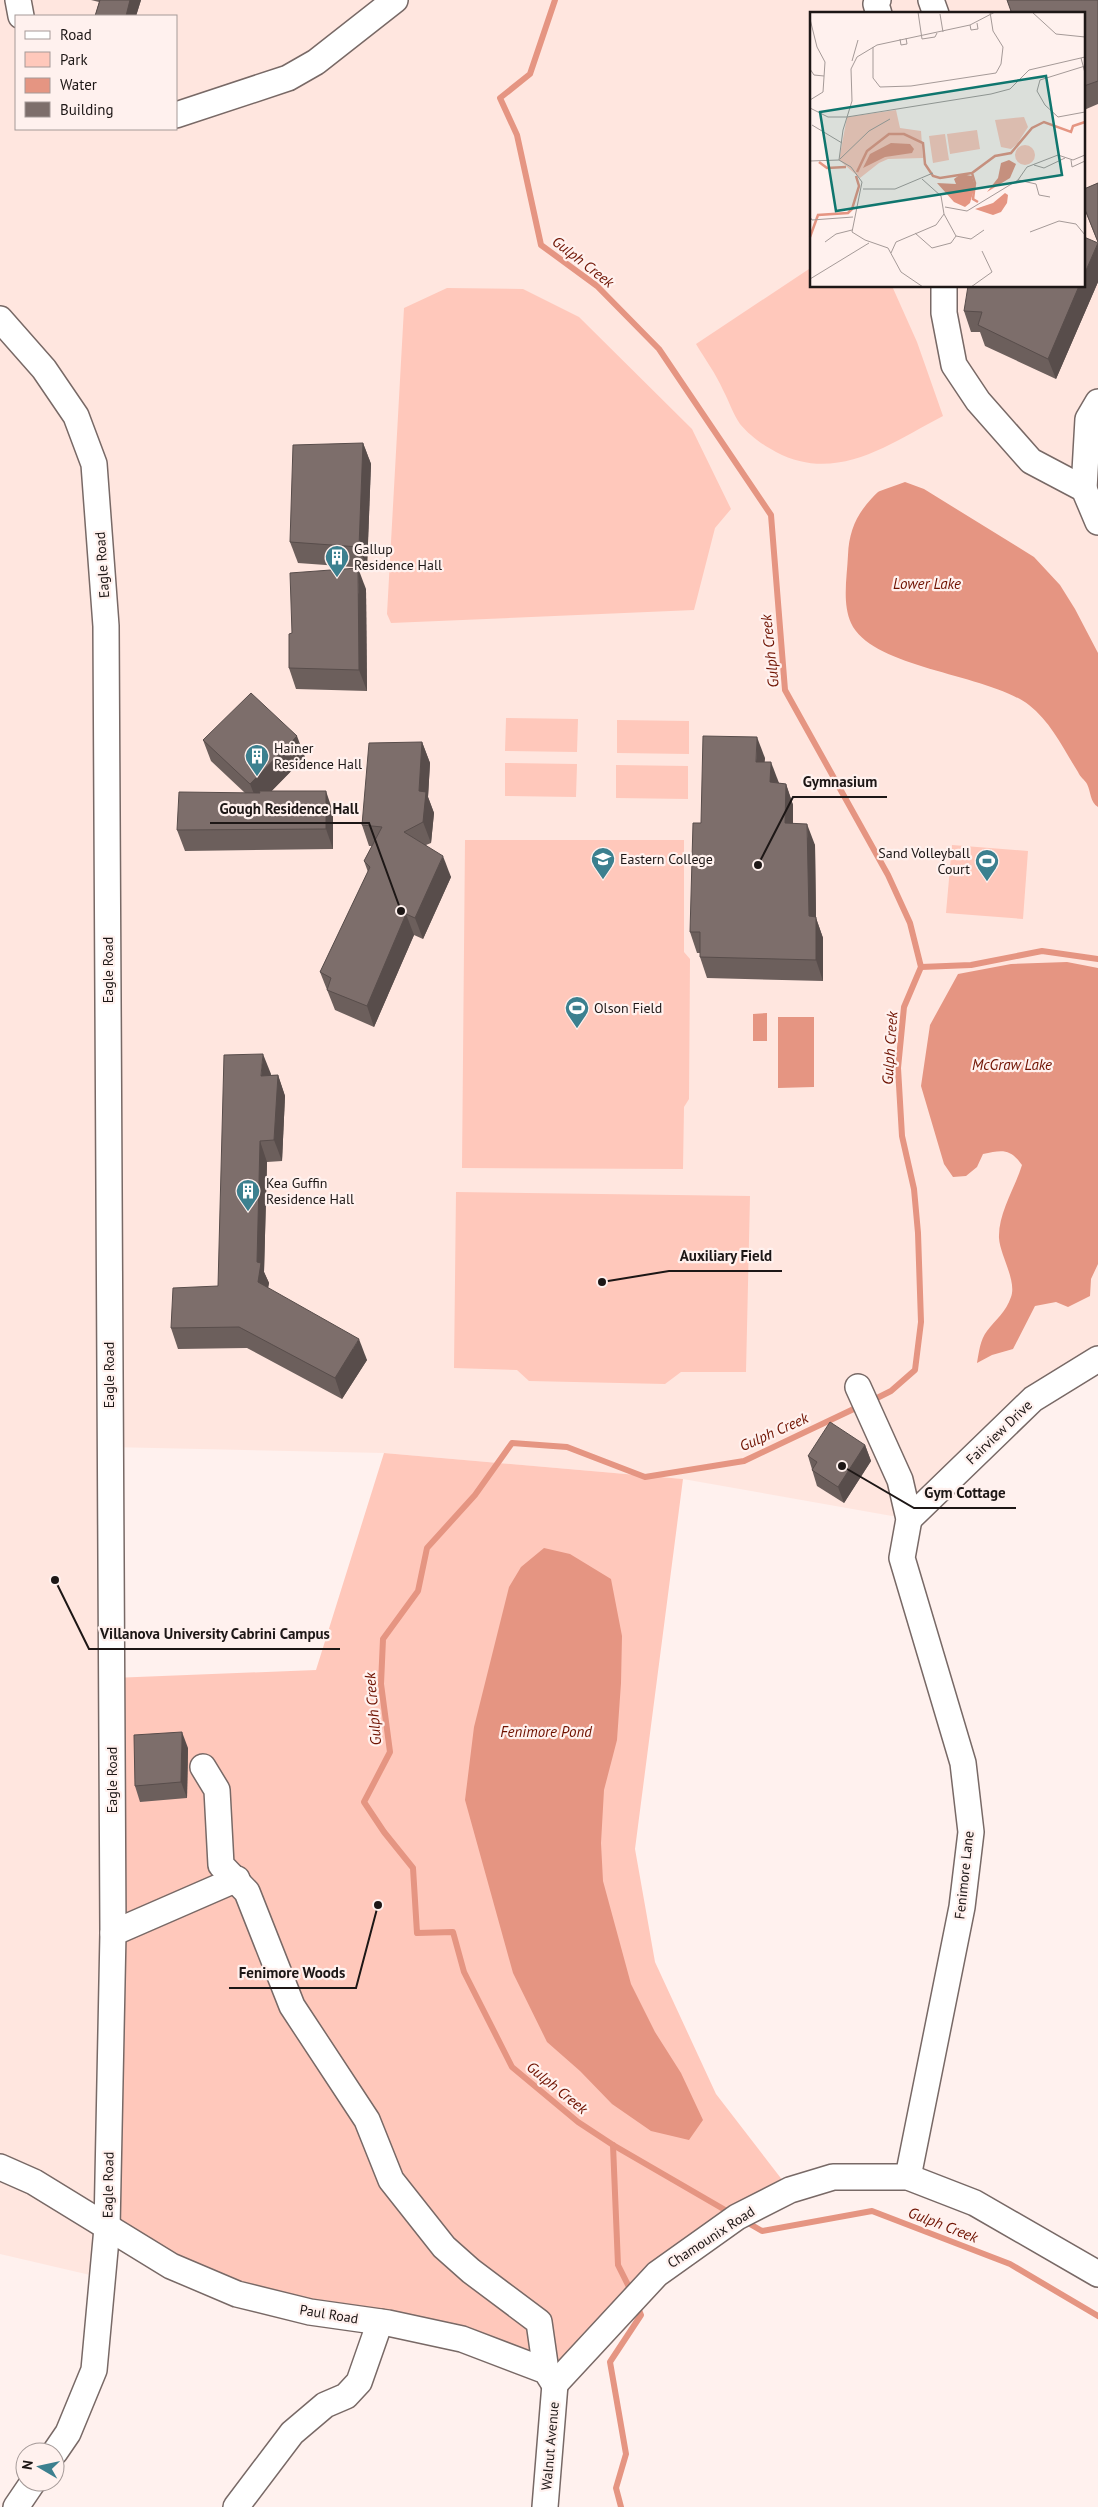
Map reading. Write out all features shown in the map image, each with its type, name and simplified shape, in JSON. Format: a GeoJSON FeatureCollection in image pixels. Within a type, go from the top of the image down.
{"type":"FeatureCollection","features":[{"type":"Feature","properties":{"kind":"street"},"geometry":{"type":"LineString","coordinates":[[18,0],[21,15]]}},
{"type":"Feature","properties":{"kind":"street"},"geometry":{"type":"LineString","coordinates":[[178,115],[288,78],[316,62],[395,0]]}},
{"type":"Feature","properties":{"kind":"street"},"geometry":{"type":"LineString","coordinates":[[931,0],[935,12]]}},
{"type":"Feature","properties":{"kind":"street"},"geometry":{"type":"LineString","coordinates":[[945,289],[944,313],[954,365],[978,401],[1031,461],[1084,488]]}},
{"type":"Feature","properties":{"kind":"street","name":"Eagle Road"},"geometry":{"type":"LineString","coordinates":[[0,319],[44,369],[76,416],[94,464],[106,626],[113,1933],[108,2228],[94,2370],[68,2433],[62,2442]]}},
{"type":"Feature","properties":{"kind":"street"},"geometry":{"type":"LineString","coordinates":[[1098,402],[1088,420],[1084,488],[1098,522]]}},
{"type":"Feature","properties":{"kind":"street","name":"Fairview Drive"},"geometry":{"type":"LineString","coordinates":[[910,1519],[1033,1399],[1098,1359]]}},
{"type":"Feature","properties":{"kind":"street"},"geometry":{"type":"LineString","coordinates":[[858,1387],[900,1480],[910,1519]]}},
{"type":"Feature","properties":{"kind":"street","name":"Fenimore Lane"},"geometry":{"type":"LineString","coordinates":[[908,2176],[962,1907],[971,1832],[963,1764],[902,1558],[910,1519]]}},
{"type":"Feature","properties":{"kind":"street","name":"Walnut Avenue"},"geometry":{"type":"LineString","coordinates":[[203,1767],[217,1790],[221,1865],[237,1879],[247,1892],[292,2006],[367,2120],[391,2180],[444,2247],[539,2322],[550,2378],[545,2507]]}},
{"type":"Feature","properties":{"kind":"street"},"geometry":{"type":"LineString","coordinates":[[113,1933],[237,1879]]}},
{"type":"Feature","properties":{"kind":"street","name":"Paul Road"},"geometry":{"type":"LineString","coordinates":[[0,2167],[34,2182],[171,2266],[237,2294],[310,2312],[380,2322],[462,2339],[550,2378]]}},
{"type":"Feature","properties":{"kind":"street","name":"Chamounix Road"},"geometry":{"type":"LineString","coordinates":[[550,2378],[657,2274],[737,2217],[790,2190],[833,2176],[908,2176],[975,2203],[1098,2274]]}},
{"type":"Feature","properties":{"kind":"street"},"geometry":{"type":"LineString","coordinates":[[236,2507],[292,2433],[326,2405],[346,2396],[359,2382],[380,2322]]}},
{"type":"Feature","properties":{"kind":"street"},"geometry":{"type":"LineString","coordinates":[[16,2507],[27,2492]]}},
{"type":"Feature","properties":{"kind":"shaded area","name":"Eastern College"},"geometry":{"type":"Polygon","coordinates":[[[0,0],[1098,0],[1098,1359],[909,1519],[683,1479],[384,1453],[110,1447],[103,2278],[0,2254],[0,0]]]}},
{"type":"Feature","properties":{"kind":"green space"},"geometry":{"type":"Polygon","coordinates":[[[810,268],[810,288],[893,288],[917,342],[943,416],[883,448],[862,456],[841,462],[820,464],[798,461],[767,447],[740,424],[717,378],[696,344],[810,268]]]}},
{"type":"Feature","properties":{"kind":"green space"},"geometry":{"type":"Polygon","coordinates":[[[447,288],[523,289],[579,317],[692,429],[731,509],[715,528],[694,610],[391,623],[387,614],[404,308],[447,288]]]}},
{"type":"Feature","properties":{"kind":"green space"},"geometry":{"type":"Polygon","coordinates":[[[506,718],[578,719],[577,752],[505,751],[506,718]]]}},
{"type":"Feature","properties":{"kind":"green space"},"geometry":{"type":"Polygon","coordinates":[[[617,720],[689,721],[689,754],[617,753],[617,720]]]}},
{"type":"Feature","properties":{"kind":"green space"},"geometry":{"type":"Polygon","coordinates":[[[505,763],[577,764],[576,797],[505,796],[505,763]]]}},
{"type":"Feature","properties":{"kind":"green space"},"geometry":{"type":"Polygon","coordinates":[[[616,765],[688,766],[688,799],[616,798],[616,765]]]}},
{"type":"Feature","properties":{"kind":"green space","name":"Olson Field"},"geometry":{"type":"Polygon","coordinates":[[[465,840],[684,840],[684,952],[690,959],[689,1099],[684,1107],[683,1169],[462,1168],[465,840]]]}},
{"type":"Feature","properties":{"kind":"green space","name":"Sand Volleyball Court"},"geometry":{"type":"Polygon","coordinates":[[[952,845],[1028,851],[1023,919],[946,913],[952,845]]]}},
{"type":"Feature","properties":{"kind":"green space"},"geometry":{"type":"Polygon","coordinates":[[[456,1192],[750,1196],[746,1372],[681,1372],[665,1384],[529,1381],[517,1370],[454,1368],[456,1192]]]}},
{"type":"Feature","properties":{"kind":"green space"},"geometry":{"type":"Polygon","coordinates":[[[384,1453],[683,1479],[635,1849],[655,1962],[716,2094],[790,2190],[737,2217],[555,2384],[462,2339],[310,2312],[108,2228],[112,1678],[316,1670],[384,1453]]]}},
{"type":"Feature","properties":{"kind":"water","name":"Lower Lake"},"geometry":{"type":"Polygon","coordinates":[[[905,482],[924,489],[1034,557],[1060,585],[1075,609],[1098,653],[1098,807],[1092,800],[1087,784],[1056,737],[1044,720],[1029,705],[1010,694],[986,685],[905,661],[882,651],[863,638],[851,623],[848,615],[846,590],[849,547],[854,524],[866,504],[877,493],[905,482]]]}},
{"type":"Feature","properties":{"kind":"water","name":"McGraw Lake"},"geometry":{"type":"Polygon","coordinates":[[[1067,962],[1098,968],[1098,1264],[1091,1279],[1090,1296],[1068,1307],[1056,1302],[1035,1306],[1013,1349],[992,1355],[977,1363],[983,1338],[1004,1311],[1011,1297],[1012,1283],[1000,1245],[999,1229],[1004,1210],[1022,1165],[1014,1156],[1001,1151],[983,1154],[977,1167],[966,1176],[953,1177],[944,1164],[921,1086],[930,1025],[958,974],[1011,964],[1067,962]]]}},
{"type":"Feature","properties":{"kind":"water"},"geometry":{"type":"Polygon","coordinates":[[[767,1013],[767,1041],[753,1041],[753,1014],[767,1013]]]}},
{"type":"Feature","properties":{"kind":"water"},"geometry":{"type":"Polygon","coordinates":[[[778,1017],[814,1017],[814,1087],[778,1088],[778,1017]]]}},
{"type":"Feature","properties":{"kind":"water","name":"Fenimore Pond"},"geometry":{"type":"Polygon","coordinates":[[[544,1548],[570,1554],[611,1579],[622,1636],[621,1683],[617,1740],[604,1790],[601,1843],[603,1881],[631,1984],[655,2032],[681,2073],[703,2120],[689,2140],[651,2131],[612,2104],[580,2071],[547,2042],[513,1973],[465,1800],[474,1727],[509,1587],[521,1567],[544,1548]]]}},
{"type":"Feature","properties":{"kind":"building"},"geometry":{"type":"Polygon","coordinates":[[[100,0],[130,0],[126,15],[95,15],[100,0]]]}},
{"type":"Feature","properties":{"kind":"building"},"geometry":{"type":"Polygon","coordinates":[[[1007,0],[1098,0],[1098,81],[1086,85],[1086,12],[1011,12],[1007,0]]]}},
{"type":"Feature","properties":{"kind":"building"},"geometry":{"type":"Polygon","coordinates":[[[1098,183],[1098,242],[1086,212],[1086,188],[1098,183]]]}},
{"type":"Feature","properties":{"kind":"building"},"geometry":{"type":"Polygon","coordinates":[[[1086,238],[1098,243],[1086,270],[1086,238]]]}},
{"type":"Feature","properties":{"kind":"building"},"geometry":{"type":"Polygon","coordinates":[[[968,288],[1078,288],[1048,359],[978,325],[982,312],[964,311],[968,288]]]}},
{"type":"Feature","properties":{"kind":"building"},"geometry":{"type":"Polygon","coordinates":[[[363,443],[359,547],[290,542],[293,445],[363,443]]]}},
{"type":"Feature","properties":{"kind":"building"},"geometry":{"type":"Polygon","coordinates":[[[358,568],[359,670],[289,668],[289,634],[292,633],[290,573],[358,568]]]}},
{"type":"Feature","properties":{"kind":"building"},"geometry":{"type":"Polygon","coordinates":[[[251,693],[297,736],[250,784],[203,740],[251,693]]]}},
{"type":"Feature","properties":{"kind":"building"},"geometry":{"type":"Polygon","coordinates":[[[703,736],[757,737],[756,762],[771,762],[770,782],[786,784],[785,823],[807,824],[809,916],[816,917],[816,960],[700,957],[700,932],[690,932],[693,823],[701,823],[703,736]]]}},
{"type":"Feature","properties":{"kind":"building"},"geometry":{"type":"Polygon","coordinates":[[[422,742],[419,791],[426,792],[423,822],[404,832],[443,856],[415,918],[406,914],[367,1006],[327,990],[331,978],[320,972],[370,867],[364,861],[382,827],[362,825],[369,743],[422,742]]]}},
{"type":"Feature","properties":{"kind":"building"},"geometry":{"type":"Polygon","coordinates":[[[259,791],[326,791],[326,829],[177,830],[179,792],[260,793],[259,791]]]}},
{"type":"Feature","properties":{"kind":"building","name":"Kea Guffin Residence Hall"},"geometry":{"type":"Polygon","coordinates":[[[263,1054],[261,1076],[278,1075],[274,1140],[260,1141],[257,1262],[261,1263],[258,1282],[359,1339],[335,1378],[239,1327],[171,1328],[173,1288],[218,1286],[224,1055],[263,1054]]]}},
{"type":"Feature","properties":{"kind":"building"},"geometry":{"type":"Polygon","coordinates":[[[830,1422],[865,1445],[838,1487],[812,1470],[817,1462],[808,1456],[830,1422]]]}},
{"type":"Feature","properties":{"kind":"building"},"geometry":{"type":"Polygon","coordinates":[[[182,1732],[181,1782],[135,1786],[134,1735],[182,1732]]]}},
{"type":"Feature","properties":{"kind":"waterway","name":"Gulph Creek"},"geometry":{"type":"LineString","coordinates":[[555,0],[530,74],[500,98],[517,135],[541,245],[597,286],[659,349],[771,515],[785,690],[888,875],[910,923],[921,967],[904,1007],[898,1068],[902,1136],[914,1189],[918,1233],[921,1322],[915,1370],[891,1391],[869,1402]]}},
{"type":"Feature","properties":{"kind":"waterway"},"geometry":{"type":"LineString","coordinates":[[921,967],[971,965],[1042,951],[1098,959]]}},
{"type":"Feature","properties":{"kind":"waterway","name":"Gulph Creek"},"geometry":{"type":"LineString","coordinates":[[732,2214],[613,2145],[578,2122],[512,2067],[464,1972],[453,1932],[417,1933],[413,1868],[384,1832],[364,1802],[390,1752],[381,1684],[383,1639],[418,1591],[427,1548],[475,1495],[512,1443],[567,1447],[645,1477],[744,1461],[860,1406]]}},
{"type":"Feature","properties":{"kind":"waterway"},"geometry":{"type":"LineString","coordinates":[[613,2145],[618,2265],[632,2293]]}},
{"type":"Feature","properties":{"kind":"waterway","name":"Gulph Creek"},"geometry":{"type":"LineString","coordinates":[[743,2220],[762,2231],[872,2211],[1010,2264],[1098,2316]]}},
{"type":"Feature","properties":{"kind":"waterway"},"geometry":{"type":"LineString","coordinates":[[621,2507],[616,2488],[626,2454],[610,2362],[641,2315],[637,2305]]}},
{"type":"Feature","properties":{"kind":"place","name":"Gallup Residence Hall"},"geometry":{"type":"Point","coordinates":[337,578]}},
{"type":"Feature","properties":{"kind":"place","name":"Hainer Residence Hall"},"geometry":{"type":"Point","coordinates":[257,777]}},
{"type":"Feature","properties":{"kind":"place","name":"Gymnasium"},"geometry":{"type":"Point","coordinates":[758,865]}},
{"type":"Feature","properties":{"kind":"place","name":"Eastern College"},"geometry":{"type":"Point","coordinates":[603,880]}},
{"type":"Feature","properties":{"kind":"place","name":"Sand Volleyball Court"},"geometry":{"type":"Point","coordinates":[987,882]}},
{"type":"Feature","properties":{"kind":"place","name":"Gough Residence Hall"},"geometry":{"type":"Point","coordinates":[401,911]}},
{"type":"Feature","properties":{"kind":"place","name":"Olson Field"},"geometry":{"type":"Point","coordinates":[577,1029]}},
{"type":"Feature","properties":{"kind":"place","name":"Kea Guffin Residence Hall"},"geometry":{"type":"Point","coordinates":[248,1212]}},
{"type":"Feature","properties":{"kind":"place","name":"Auxiliary Field"},"geometry":{"type":"Point","coordinates":[602,1282]}},
{"type":"Feature","properties":{"kind":"place","name":"Gym Cottage"},"geometry":{"type":"Point","coordinates":[842,1466]}},
{"type":"Feature","properties":{"kind":"place","name":"Villanova University Cabrini Campus"},"geometry":{"type":"Point","coordinates":[55,1580]}},
{"type":"Feature","properties":{"kind":"place","name":"Fenimore Woods"},"geometry":{"type":"Point","coordinates":[378,1905]}}]}
